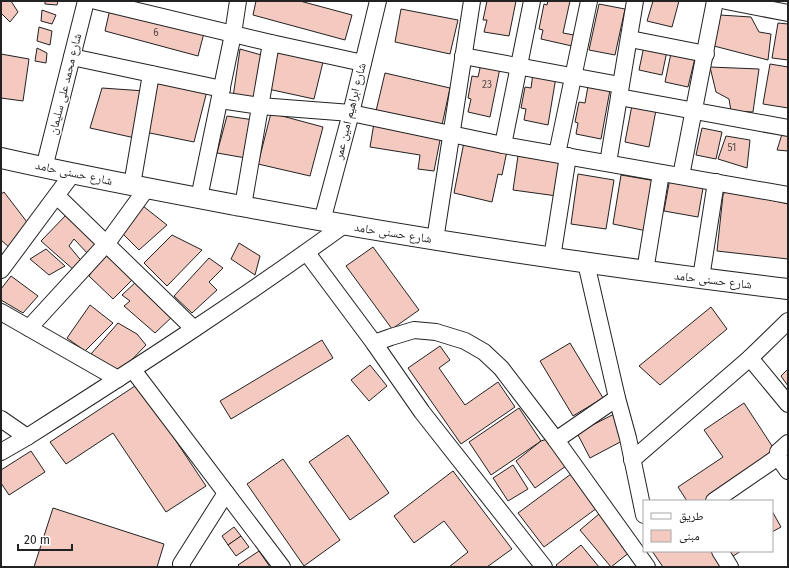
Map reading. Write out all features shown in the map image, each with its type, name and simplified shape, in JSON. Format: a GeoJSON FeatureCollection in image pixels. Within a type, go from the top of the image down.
{"type":"FeatureCollection","features":[{"type":"Feature","properties":{"kind":"street","name":"شارع محمد على سليمان"},"geometry":{"type":"LineString","coordinates":[[44,168],[86,1]]}},
{"type":"Feature","properties":{"kind":"street"},"geometry":{"type":"LineString","coordinates":[[96,1],[271,43],[363,63]]}},
{"type":"Feature","properties":{"kind":"street"},"geometry":{"type":"LineString","coordinates":[[199,198],[233,34],[238,1]]}},
{"type":"Feature","properties":{"kind":"street","name":"شارع ابراهيم امين عمر"},"geometry":{"type":"LineString","coordinates":[[322,222],[351,113],[378,1]]}},
{"type":"Feature","properties":{"kind":"street"},"geometry":{"type":"LineString","coordinates":[[435,240],[472,1]]}},
{"type":"Feature","properties":{"kind":"street"},"geometry":{"type":"LineString","coordinates":[[504,145],[532,1]]}},
{"type":"Feature","properties":{"kind":"street"},"geometry":{"type":"LineString","coordinates":[[552,258],[562,155],[573,76],[588,1]]}},
{"type":"Feature","properties":{"kind":"street"},"geometry":{"type":"LineString","coordinates":[[680,176],[706,54],[715,1]]}},
{"type":"Feature","properties":{"kind":"street"},"geometry":{"type":"LineString","coordinates":[[726,1],[788,13]]}},
{"type":"Feature","properties":{"kind":"street"},"geometry":{"type":"LineString","coordinates":[[608,163],[630,40],[630,2]]}},
{"type":"Feature","properties":{"kind":"street"},"geometry":{"type":"LineString","coordinates":[[630,40],[706,54]]}},
{"type":"Feature","properties":{"kind":"street"},"geometry":{"type":"LineString","coordinates":[[243,206],[271,43]]}},
{"type":"Feature","properties":{"kind":"street"},"geometry":{"type":"LineString","coordinates":[[463,56],[573,76],[620,91],[693,110],[788,128]]}},
{"type":"Feature","properties":{"kind":"street"},"geometry":{"type":"LineString","coordinates":[[72,57],[151,74],[260,106],[351,113],[504,145],[788,195]]}},
{"type":"Feature","properties":{"kind":"street"},"geometry":{"type":"LineString","coordinates":[[29,328],[107,243],[140,187],[151,74]]}},
{"type":"Feature","properties":{"kind":"street","name":"شارع حسنى حامد"},"geometry":{"type":"LineString","coordinates":[[1,158],[44,168],[322,222],[645,272],[788,289]]}},
{"type":"Feature","properties":{"kind":"street"},"geometry":{"type":"LineString","coordinates":[[1,270],[73,173]]}},
{"type":"Feature","properties":{"kind":"street"},"geometry":{"type":"LineString","coordinates":[[645,272],[661,173]]}},
{"type":"Feature","properties":{"kind":"street"},"geometry":{"type":"LineString","coordinates":[[701,278],[716,182]]}},
{"type":"Feature","properties":{"kind":"street"},"geometry":{"type":"LineString","coordinates":[[57,196],[194,329]]}},
{"type":"Feature","properties":{"kind":"street"},"geometry":{"type":"LineString","coordinates":[[1,452],[133,370],[306,253],[344,225]]}},
{"type":"Feature","properties":{"kind":"street"},"geometry":{"type":"LineString","coordinates":[[306,253],[374,343],[422,412],[544,567]]}},
{"type":"Feature","properties":{"kind":"street"},"geometry":{"type":"LineString","coordinates":[[586,263],[617,398],[628,438],[643,510]]}},
{"type":"Feature","properties":{"kind":"street"},"geometry":{"type":"LineString","coordinates":[[2,316],[29,328],[118,379]]}},
{"type":"Feature","properties":{"kind":"street"},"geometry":{"type":"LineString","coordinates":[[632,460],[750,358],[788,321]]}},
{"type":"Feature","properties":{"kind":"street"},"geometry":{"type":"LineString","coordinates":[[374,343],[414,330],[436,332],[465,341],[484,352],[502,368],[645,558]]}},
{"type":"Feature","properties":{"kind":"street"},"geometry":{"type":"LineString","coordinates":[[750,358],[788,404]]}},
{"type":"Feature","properties":{"kind":"street"},"geometry":{"type":"LineString","coordinates":[[133,370],[282,567]]}},
{"type":"Feature","properties":{"kind":"street"},"geometry":{"type":"LineString","coordinates":[[556,440],[617,398]]}},
{"type":"Feature","properties":{"kind":"street"},"geometry":{"type":"LineString","coordinates":[[1,420],[27,437]]}},
{"type":"Feature","properties":{"kind":"street"},"geometry":{"type":"LineString","coordinates":[[788,443],[778,452],[778,457],[788,471]]}},
{"type":"Feature","properties":{"kind":"street"},"geometry":{"type":"LineString","coordinates":[[715,500],[778,457]]}},
{"type":"Feature","properties":{"kind":"street"},"geometry":{"type":"LineString","coordinates":[[181,566],[226,492]]}},
{"type":"Feature","properties":{"kind":"street"},"geometry":{"type":"LineString","coordinates":[[721,552],[730,567]]}},
{"type":"Feature","properties":{"kind":"building"},"geometry":{"type":"Polygon","coordinates":[[[1,1],[11,1],[18,12],[10,22],[1,13],[1,1]]]}},
{"type":"Feature","properties":{"kind":"building"},"geometry":{"type":"Polygon","coordinates":[[[45,1],[58,1],[57,5],[45,4],[45,1]]]}},
{"type":"Feature","properties":{"kind":"building"},"geometry":{"type":"Polygon","coordinates":[[[256,1],[300,1],[352,15],[345,40],[253,15],[256,1]]]}},
{"type":"Feature","properties":{"kind":"building"},"geometry":{"type":"Polygon","coordinates":[[[487,1],[516,1],[509,36],[484,32],[487,20],[483,20],[487,1]]]}},
{"type":"Feature","properties":{"kind":"building"},"geometry":{"type":"Polygon","coordinates":[[[548,1],[570,1],[563,33],[574,35],[572,46],[541,39],[543,30],[539,29],[544,4],[547,5],[548,1]]]}},
{"type":"Feature","properties":{"kind":"building"},"geometry":{"type":"Polygon","coordinates":[[[653,1],[679,1],[672,27],[647,21],[653,1]]]}},
{"type":"Feature","properties":{"kind":"building"},"geometry":{"type":"Polygon","coordinates":[[[599,4],[625,9],[615,55],[589,50],[599,4]]]}},
{"type":"Feature","properties":{"kind":"building"},"geometry":{"type":"Polygon","coordinates":[[[110,9],[204,33],[198,56],[105,31],[110,9]]]}},
{"type":"Feature","properties":{"kind":"building"},"geometry":{"type":"Polygon","coordinates":[[[401,9],[458,20],[450,54],[395,42],[401,9]]]}},
{"type":"Feature","properties":{"kind":"building"},"geometry":{"type":"Polygon","coordinates":[[[42,10],[56,15],[52,24],[41,21],[42,10]]]}},
{"type":"Feature","properties":{"kind":"building"},"geometry":{"type":"Polygon","coordinates":[[[720,15],[751,17],[759,32],[771,34],[768,60],[714,46],[720,15]]]}},
{"type":"Feature","properties":{"kind":"building"},"geometry":{"type":"Polygon","coordinates":[[[778,23],[788,24],[788,60],[772,58],[778,23]]]}},
{"type":"Feature","properties":{"kind":"building"},"geometry":{"type":"Polygon","coordinates":[[[39,27],[52,31],[50,45],[37,41],[39,27]]]}},
{"type":"Feature","properties":{"kind":"building"},"geometry":{"type":"Polygon","coordinates":[[[644,46],[667,51],[662,75],[639,70],[644,46]]]}},
{"type":"Feature","properties":{"kind":"building"},"geometry":{"type":"Polygon","coordinates":[[[37,48],[47,53],[46,63],[35,61],[37,48]]]}},
{"type":"Feature","properties":{"kind":"building"},"geometry":{"type":"Polygon","coordinates":[[[240,49],[265,56],[257,102],[233,97],[240,49]]]}},
{"type":"Feature","properties":{"kind":"building"},"geometry":{"type":"Polygon","coordinates":[[[275,49],[323,62],[314,99],[268,89],[275,49]]]}},
{"type":"Feature","properties":{"kind":"building"},"geometry":{"type":"Polygon","coordinates":[[[671,53],[695,58],[688,87],[665,82],[671,53]]]}},
{"type":"Feature","properties":{"kind":"building"},"geometry":{"type":"Polygon","coordinates":[[[1,54],[29,59],[23,101],[1,98],[1,54]]]}},
{"type":"Feature","properties":{"kind":"building"},"geometry":{"type":"Polygon","coordinates":[[[481,64],[500,68],[490,117],[468,112],[471,99],[468,98],[472,76],[478,77],[481,64]]]}},
{"type":"Feature","properties":{"kind":"building"},"geometry":{"type":"Polygon","coordinates":[[[770,64],[788,67],[788,108],[763,104],[770,64]]]}},
{"type":"Feature","properties":{"kind":"building"},"geometry":{"type":"Polygon","coordinates":[[[710,67],[759,69],[753,112],[731,111],[729,99],[716,92],[710,67]]]}},
{"type":"Feature","properties":{"kind":"building"},"geometry":{"type":"Polygon","coordinates":[[[385,73],[450,88],[442,125],[376,111],[385,73]]]}},
{"type":"Feature","properties":{"kind":"building"},"geometry":{"type":"Polygon","coordinates":[[[533,73],[556,77],[548,125],[524,120],[526,109],[521,108],[525,87],[531,88],[533,73]]]}},
{"type":"Feature","properties":{"kind":"building"},"geometry":{"type":"Polygon","coordinates":[[[156,80],[207,91],[194,142],[145,132],[156,80]]]}},
{"type":"Feature","properties":{"kind":"building"},"geometry":{"type":"Polygon","coordinates":[[[588,86],[610,90],[601,139],[576,134],[578,123],[575,122],[579,102],[585,103],[588,86]]]}},
{"type":"Feature","properties":{"kind":"building"},"geometry":{"type":"Polygon","coordinates":[[[102,88],[145,91],[135,138],[90,128],[102,88]]]}},
{"type":"Feature","properties":{"kind":"building"},"geometry":{"type":"Polygon","coordinates":[[[632,105],[656,110],[649,147],[625,142],[632,105]]]}},
{"type":"Feature","properties":{"kind":"building"},"geometry":{"type":"Polygon","coordinates":[[[271,113],[323,127],[310,176],[258,164],[271,113]]]}},
{"type":"Feature","properties":{"kind":"building"},"geometry":{"type":"Polygon","coordinates":[[[227,116],[254,120],[246,158],[217,153],[227,116]]]}},
{"type":"Feature","properties":{"kind":"building"},"geometry":{"type":"Polygon","coordinates":[[[374,123],[441,135],[434,171],[418,169],[420,155],[370,147],[374,123]]]}},
{"type":"Feature","properties":{"kind":"building"},"geometry":{"type":"Polygon","coordinates":[[[702,128],[722,132],[716,159],[696,155],[702,128]]]}},
{"type":"Feature","properties":{"kind":"building"},"geometry":{"type":"Polygon","coordinates":[[[783,131],[788,132],[788,151],[777,150],[783,131]]]}},
{"type":"Feature","properties":{"kind":"building"},"geometry":{"type":"Polygon","coordinates":[[[726,136],[750,140],[747,168],[718,159],[726,136]]]}},
{"type":"Feature","properties":{"kind":"building"},"geometry":{"type":"Polygon","coordinates":[[[464,142],[507,151],[502,175],[498,174],[492,202],[454,193],[464,142]]]}},
{"type":"Feature","properties":{"kind":"building"},"geometry":{"type":"Polygon","coordinates":[[[518,156],[562,163],[557,196],[513,190],[518,156]]]}},
{"type":"Feature","properties":{"kind":"building"},"geometry":{"type":"Polygon","coordinates":[[[578,174],[614,180],[606,229],[571,224],[578,174]]]}},
{"type":"Feature","properties":{"kind":"building"},"geometry":{"type":"Polygon","coordinates":[[[621,175],[656,181],[647,231],[613,224],[621,175]]]}},
{"type":"Feature","properties":{"kind":"building"},"geometry":{"type":"Polygon","coordinates":[[[670,178],[703,188],[698,217],[664,211],[670,178]]]}},
{"type":"Feature","properties":{"kind":"building"},"geometry":{"type":"Polygon","coordinates":[[[726,190],[788,204],[788,259],[717,251],[723,195],[726,190]]]}},
{"type":"Feature","properties":{"kind":"building"},"geometry":{"type":"Polygon","coordinates":[[[4,192],[30,226],[10,248],[1,240],[1,194],[4,192]]]}},
{"type":"Feature","properties":{"kind":"building"},"geometry":{"type":"Polygon","coordinates":[[[143,206],[167,225],[139,250],[120,231],[143,206]]]}},
{"type":"Feature","properties":{"kind":"building"},"geometry":{"type":"Polygon","coordinates":[[[68,213],[101,243],[90,256],[74,239],[69,246],[84,264],[75,271],[41,241],[68,213]]]}},
{"type":"Feature","properties":{"kind":"building"},"geometry":{"type":"Polygon","coordinates":[[[172,235],[202,250],[167,286],[144,263],[172,235]]]}},
{"type":"Feature","properties":{"kind":"building"},"geometry":{"type":"Polygon","coordinates":[[[239,243],[260,256],[255,275],[231,259],[239,243]]]}},
{"type":"Feature","properties":{"kind":"building"},"geometry":{"type":"Polygon","coordinates":[[[373,247],[419,310],[392,329],[346,266],[373,247]]]}},
{"type":"Feature","properties":{"kind":"building"},"geometry":{"type":"Polygon","coordinates":[[[107,248],[135,277],[113,299],[89,276],[107,248]]]}},
{"type":"Feature","properties":{"kind":"building"},"geometry":{"type":"Polygon","coordinates":[[[46,249],[65,266],[49,275],[30,259],[46,249]]]}},
{"type":"Feature","properties":{"kind":"building"},"geometry":{"type":"Polygon","coordinates":[[[209,258],[223,268],[209,282],[217,290],[192,313],[174,296],[209,258]]]}},
{"type":"Feature","properties":{"kind":"building"},"geometry":{"type":"Polygon","coordinates":[[[11,276],[38,296],[23,313],[1,300],[1,289],[11,276]]]}},
{"type":"Feature","properties":{"kind":"building"},"geometry":{"type":"Polygon","coordinates":[[[138,280],[174,315],[155,333],[124,306],[130,301],[122,295],[138,280]]]}},
{"type":"Feature","properties":{"kind":"building"},"geometry":{"type":"Polygon","coordinates":[[[90,305],[113,323],[85,351],[67,338],[90,305]]]}},
{"type":"Feature","properties":{"kind":"building"},"geometry":{"type":"Polygon","coordinates":[[[711,307],[727,329],[660,385],[639,366],[711,307]]]}},
{"type":"Feature","properties":{"kind":"building"},"geometry":{"type":"Polygon","coordinates":[[[118,323],[137,334],[146,345],[119,373],[91,354],[118,323]]]}},
{"type":"Feature","properties":{"kind":"building"},"geometry":{"type":"Polygon","coordinates":[[[322,340],[333,358],[231,419],[220,401],[322,340]]]}},
{"type":"Feature","properties":{"kind":"building"},"geometry":{"type":"Polygon","coordinates":[[[570,343],[603,398],[573,416],[540,361],[570,343]]]}},
{"type":"Feature","properties":{"kind":"building"},"geometry":{"type":"Polygon","coordinates":[[[440,346],[450,360],[439,368],[465,405],[498,382],[515,407],[461,444],[408,368],[440,346]]]}},
{"type":"Feature","properties":{"kind":"building"},"geometry":{"type":"Polygon","coordinates":[[[370,365],[387,386],[369,401],[351,380],[370,365]]]}},
{"type":"Feature","properties":{"kind":"building"},"geometry":{"type":"Polygon","coordinates":[[[788,369],[788,386],[781,376],[788,369]]]}},
{"type":"Feature","properties":{"kind":"building"},"geometry":{"type":"Polygon","coordinates":[[[138,384],[206,486],[166,512],[113,433],[66,464],[50,442],[138,384]]]}},
{"type":"Feature","properties":{"kind":"building"},"geometry":{"type":"Polygon","coordinates":[[[744,403],[776,452],[708,500],[686,500],[678,487],[723,457],[704,430],[744,403]]]}},
{"type":"Feature","properties":{"kind":"building"},"geometry":{"type":"Polygon","coordinates":[[[519,408],[541,441],[491,475],[469,442],[519,408]]]}},
{"type":"Feature","properties":{"kind":"building"},"geometry":{"type":"Polygon","coordinates":[[[616,413],[624,440],[590,458],[577,433],[616,413]]]}},
{"type":"Feature","properties":{"kind":"building"},"geometry":{"type":"Polygon","coordinates":[[[348,435],[389,493],[350,520],[309,462],[348,435]]]}},
{"type":"Feature","properties":{"kind":"building"},"geometry":{"type":"Polygon","coordinates":[[[547,439],[566,466],[535,488],[516,461],[541,441],[547,439]]]}},
{"type":"Feature","properties":{"kind":"building"},"geometry":{"type":"Polygon","coordinates":[[[31,451],[45,472],[9,495],[1,483],[1,470],[31,451]]]}},
{"type":"Feature","properties":{"kind":"building"},"geometry":{"type":"Polygon","coordinates":[[[283,459],[340,540],[304,566],[247,484],[283,459]]]}},
{"type":"Feature","properties":{"kind":"building"},"geometry":{"type":"Polygon","coordinates":[[[513,465],[528,489],[508,501],[493,478],[513,465]]]}},
{"type":"Feature","properties":{"kind":"building"},"geometry":{"type":"Polygon","coordinates":[[[453,471],[512,549],[487,567],[449,567],[468,552],[444,521],[414,543],[394,516],[453,471]]]}},
{"type":"Feature","properties":{"kind":"building"},"geometry":{"type":"Polygon","coordinates":[[[571,474],[597,508],[544,547],[518,513],[571,474]]]}},
{"type":"Feature","properties":{"kind":"building"},"geometry":{"type":"Polygon","coordinates":[[[53,508],[164,544],[157,567],[34,567],[53,508]]]}},
{"type":"Feature","properties":{"kind":"building"},"geometry":{"type":"Polygon","coordinates":[[[773,513],[781,527],[773,531],[773,513]]]}},
{"type":"Feature","properties":{"kind":"building"},"geometry":{"type":"Polygon","coordinates":[[[599,514],[630,552],[611,567],[580,530],[599,514]]]}},
{"type":"Feature","properties":{"kind":"building"},"geometry":{"type":"Polygon","coordinates":[[[234,527],[241,536],[228,545],[222,536],[234,527]]]}},
{"type":"Feature","properties":{"kind":"building"},"geometry":{"type":"Polygon","coordinates":[[[241,536],[249,547],[236,556],[228,545],[241,536]]]}},
{"type":"Feature","properties":{"kind":"building"},"geometry":{"type":"Polygon","coordinates":[[[581,545],[599,567],[558,567],[556,565],[581,545]]]}},
{"type":"Feature","properties":{"kind":"building"},"geometry":{"type":"Polygon","coordinates":[[[259,551],[270,567],[240,567],[238,565],[259,551]]]}},
{"type":"Feature","properties":{"kind":"building"},"geometry":{"type":"Polygon","coordinates":[[[653,552],[716,552],[726,567],[663,567],[653,552]]]}},
{"type":"Feature","properties":{"kind":"building"},"geometry":{"type":"Polygon","coordinates":[[[723,552],[739,552],[727,560],[723,552]]]}}]}
